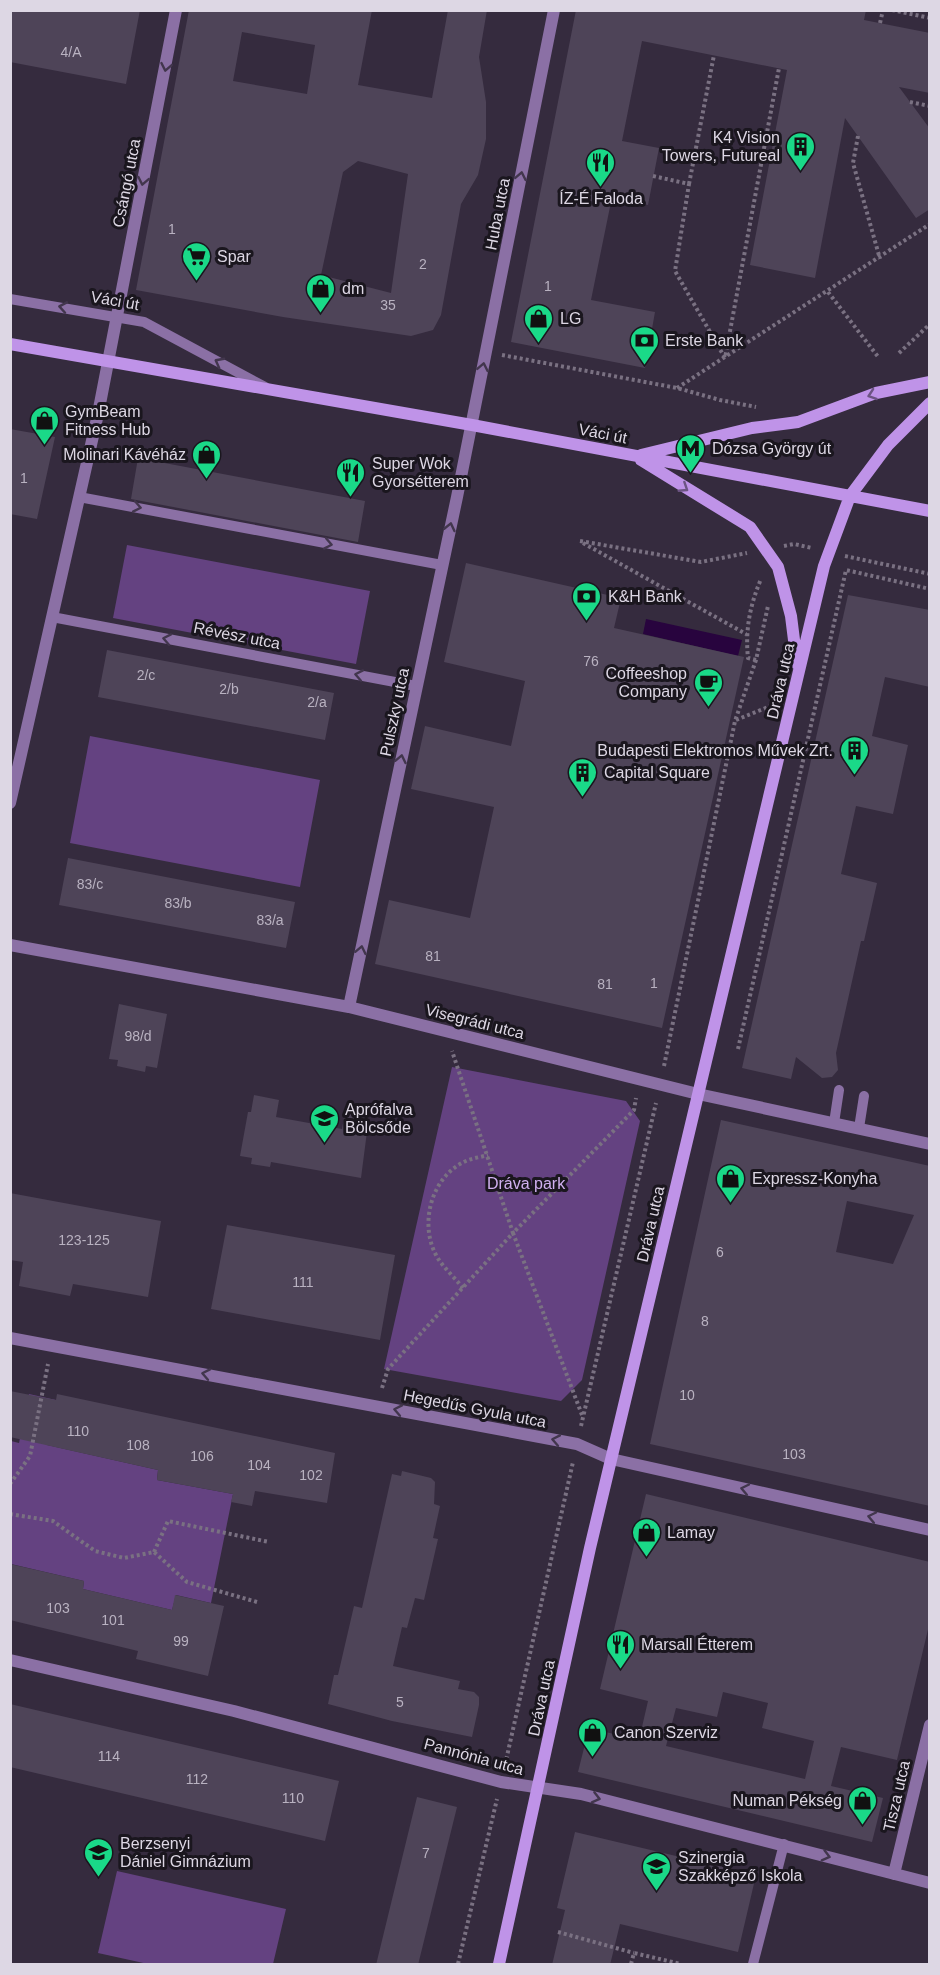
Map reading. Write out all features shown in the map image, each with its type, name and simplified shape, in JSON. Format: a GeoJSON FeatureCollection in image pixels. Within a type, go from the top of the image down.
{"type":"FeatureCollection","features":[{"type":"Feature","properties":{"kind":"main road","name":"Váci út"},"geometry":{"type":"LineString","coordinates":[[10,344],[472,425],[930,511]]}},
{"type":"Feature","properties":{"kind":"main road"},"geometry":{"type":"LineString","coordinates":[[635,456],[752,429],[798,422],[876,393],[930,382]]}},
{"type":"Feature","properties":{"kind":"main road"},"geometry":{"type":"LineString","coordinates":[[850,496],[888,445],[930,403]]}},
{"type":"Feature","properties":{"kind":"main road"},"geometry":{"type":"LineString","coordinates":[[635,456],[705,502],[750,527],[778,567],[791,616],[798,675]]}},
{"type":"Feature","properties":{"kind":"main road","name":"Dráva utca"},"geometry":{"type":"LineString","coordinates":[[499,1965],[611,1459],[824,566],[850,496]]}},
{"type":"Feature","properties":{"kind":"street","name":"Csángó utca"},"geometry":{"type":"LineString","coordinates":[[107,361],[176,10]]}},
{"type":"Feature","properties":{"kind":"street","name":"Huba utca"},"geometry":{"type":"LineString","coordinates":[[472,425],[554,10]]}},
{"type":"Feature","properties":{"kind":"street"},"geometry":{"type":"LineString","coordinates":[[10,803],[107,361]]}},
{"type":"Feature","properties":{"kind":"street","name":"Pulszky utca"},"geometry":{"type":"LineString","coordinates":[[349,1007],[472,425]]}},
{"type":"Feature","properties":{"kind":"street","name":"Visegrádi utca"},"geometry":{"type":"LineString","coordinates":[[10,945],[349,1007],[698,1094],[930,1144]]}},
{"type":"Feature","properties":{"kind":"street","name":"Hegedűs Gyula utca"},"geometry":{"type":"LineString","coordinates":[[10,1338],[577,1444],[611,1459],[930,1530]]}},
{"type":"Feature","properties":{"kind":"street","name":"Pannónia utca"},"geometry":{"type":"LineString","coordinates":[[10,1660],[234,1711],[501,1782],[538,1790],[581,1794],[930,1883]]}},
{"type":"Feature","properties":{"kind":"street","name":"Tisza utca"},"geometry":{"type":"LineString","coordinates":[[894,1874],[930,1725]]}},
{"type":"Feature","properties":{"kind":"lane","name":"Váci út"},"geometry":{"type":"LineString","coordinates":[[10,299],[144,322],[270,390]]}},
{"type":"Feature","properties":{"kind":"lane"},"geometry":{"type":"LineString","coordinates":[[79,496],[442,565]]}},
{"type":"Feature","properties":{"kind":"lane","name":"Révész utca"},"geometry":{"type":"LineString","coordinates":[[52,617],[417,686]]}},
{"type":"Feature","properties":{"kind":"lane"},"geometry":{"type":"LineString","coordinates":[[834,1123],[839,1090]]}},
{"type":"Feature","properties":{"kind":"lane"},"geometry":{"type":"LineString","coordinates":[[859,1128],[864,1096]]}},
{"type":"Feature","properties":{"kind":"lane"},"geometry":{"type":"LineString","coordinates":[[753,1965],[784,1844]]}},
{"type":"Feature","properties":{"kind":"path"},"geometry":{"type":"LineString","coordinates":[[880,23],[882,10]]}},
{"type":"Feature","properties":{"kind":"path"},"geometry":{"type":"LineString","coordinates":[[892,10],[930,18]]}},
{"type":"Feature","properties":{"kind":"path"},"geometry":{"type":"LineString","coordinates":[[714,55],[675,271],[724,358]]}},
{"type":"Feature","properties":{"kind":"path"},"geometry":{"type":"LineString","coordinates":[[724,358],[778,68]]}},
{"type":"Feature","properties":{"kind":"path"},"geometry":{"type":"LineString","coordinates":[[910,102],[930,106]]}},
{"type":"Feature","properties":{"kind":"path"},"geometry":{"type":"LineString","coordinates":[[858,136],[853,163],[880,258]]}},
{"type":"Feature","properties":{"kind":"path"},"geometry":{"type":"LineString","coordinates":[[653,176],[689,184]]}},
{"type":"Feature","properties":{"kind":"path"},"geometry":{"type":"LineString","coordinates":[[677,388],[930,224]]}},
{"type":"Feature","properties":{"kind":"path"},"geometry":{"type":"LineString","coordinates":[[828,291],[879,358]]}},
{"type":"Feature","properties":{"kind":"path"},"geometry":{"type":"LineString","coordinates":[[899,353],[930,324]]}},
{"type":"Feature","properties":{"kind":"path"},"geometry":{"type":"LineString","coordinates":[[486,352],[677,388],[753,407]]}},
{"type":"Feature","properties":{"kind":"path"},"geometry":{"type":"LineString","coordinates":[[746,634],[580,541],[701,562],[759,551]]}},
{"type":"Feature","properties":{"kind":"path"},"geometry":{"type":"LineString","coordinates":[[782,547],[794,544],[816,549]]}},
{"type":"Feature","properties":{"kind":"path"},"geometry":{"type":"LineString","coordinates":[[838,554],[930,574]]}},
{"type":"Feature","properties":{"kind":"path"},"geometry":{"type":"LineString","coordinates":[[738,1049],[846,570],[930,589]]}},
{"type":"Feature","properties":{"kind":"path"},"geometry":{"type":"LineString","coordinates":[[756,660],[748,658],[746,634],[753,597],[763,577]]}},
{"type":"Feature","properties":{"kind":"path"},"geometry":{"type":"LineString","coordinates":[[458,1965],[660,1084],[735,721],[756,660],[768,606]]}},
{"type":"Feature","properties":{"kind":"path"},"geometry":{"type":"LineString","coordinates":[[735,721],[793,697]]}},
{"type":"Feature","properties":{"kind":"path"},"geometry":{"type":"LineString","coordinates":[[446,1031],[513,1233],[583,1416]]}},
{"type":"Feature","properties":{"kind":"path"},"geometry":{"type":"LineString","coordinates":[[377,1406],[388,1369],[513,1233],[634,1110],[640,1080]]}},
{"type":"Feature","properties":{"kind":"path"},"geometry":{"type":"LineString","coordinates":[[464,1288],[439,1260],[430,1241],[428,1215],[436,1193],[447,1175],[465,1161],[488,1155]]}},
{"type":"Feature","properties":{"kind":"path"},"geometry":{"type":"LineString","coordinates":[[10,1484],[30,1456],[51,1345]]}},
{"type":"Feature","properties":{"kind":"path"},"geometry":{"type":"LineString","coordinates":[[10,1514],[53,1521],[95,1551],[124,1558],[154,1552]]}},
{"type":"Feature","properties":{"kind":"path"},"geometry":{"type":"LineString","coordinates":[[154,1552],[168,1521],[269,1542]]}},
{"type":"Feature","properties":{"kind":"path"},"geometry":{"type":"LineString","coordinates":[[154,1552],[187,1582],[257,1602]]}},
{"type":"Feature","properties":{"kind":"path"},"geometry":{"type":"LineString","coordinates":[[558,1932],[681,1965]]}},
{"type":"Feature","properties":{"kind":"path"},"geometry":{"type":"LineString","coordinates":[[631,1965],[634,1953]]}},
{"type":"Feature","properties":{"kind":"green space"},"geometry":{"type":"Polygon","coordinates":[[[127,545],[370,591],[356,664],[113,618],[127,545]]]}},
{"type":"Feature","properties":{"kind":"green space"},"geometry":{"type":"Polygon","coordinates":[[[90,736],[320,780],[300,887],[70,843],[90,736]]]}},
{"type":"Feature","properties":{"kind":"green space","name":"Dráva park"},"geometry":{"type":"Polygon","coordinates":[[[452,1067],[626,1101],[640,1121],[582,1380],[561,1401],[384,1369],[452,1067]]]}},
{"type":"Feature","properties":{"kind":"green space"},"geometry":{"type":"Polygon","coordinates":[[[29,1394],[56,1400],[47,1445],[158,1470],[157,1480],[233,1494],[211,1603],[176,1595],[172,1610],[83,1589],[84,1581],[11,1564],[11,1441],[19,1443],[29,1394]]]}},
{"type":"Feature","properties":{"kind":"green space"},"geometry":{"type":"Polygon","coordinates":[[[117,1871],[286,1909],[273,1964],[148,1964],[98,1953],[117,1871]]]}},
{"type":"Feature","properties":{"kind":"shaded area"},"geometry":{"type":"Polygon","coordinates":[[[646,619],[742,640],[738,656],[643,634],[646,619]]]}},
{"type":"Feature","properties":{"kind":"building"},"geometry":{"type":"Polygon","coordinates":[[[10,10],[140,10],[126,84],[10,62],[10,10]]]}},
{"type":"Feature","properties":{"kind":"building"},"geometry":{"type":"Polygon","coordinates":[[[189,10],[372,10],[358,85],[432,98],[448,10],[487,10],[479,57],[486,102],[486,139],[478,175],[461,204],[441,315],[433,330],[411,336],[283,317],[136,290],[189,10]],[[242,32],[233,81],[307,94],[315,45],[242,32]],[[358,161],[343,172],[321,275],[391,293],[408,174],[358,161]]]}},
{"type":"Feature","properties":{"kind":"building"},"geometry":{"type":"Polygon","coordinates":[[[576,10],[866,10],[864,20],[930,33],[930,93],[899,87],[930,129],[930,209],[916,218],[845,118],[815,278],[750,265],[787,70],[642,41],[622,141],[659,148],[648,205],[612,197],[591,300],[655,312],[645,368],[511,342],[576,10]]]}},
{"type":"Feature","properties":{"kind":"building"},"geometry":{"type":"Polygon","coordinates":[[[10,429],[55,437],[37,519],[10,514],[10,429]]]}},
{"type":"Feature","properties":{"kind":"building"},"geometry":{"type":"Polygon","coordinates":[[[138,458],[365,501],[358,542],[131,499],[138,458]]]}},
{"type":"Feature","properties":{"kind":"building","name":"Capital Square"},"geometry":{"type":"Polygon","coordinates":[[[466,563],[621,598],[614,628],[744,657],[662,1028],[375,964],[389,900],[470,918],[494,807],[411,789],[425,726],[511,746],[525,681],[444,662],[466,563]]]}},
{"type":"Feature","properties":{"kind":"building","name":"Budapesti Elektromos Művek Zrt."},"geometry":{"type":"Polygon","coordinates":[[[848,595],[930,610],[930,687],[885,677],[872,736],[908,745],[893,814],[856,806],[841,874],[877,883],[864,941],[861,941],[836,1053],[838,1070],[832,1077],[822,1078],[796,1057],[791,1079],[742,1068],[848,595]]]}},
{"type":"Feature","properties":{"kind":"building"},"geometry":{"type":"Polygon","coordinates":[[[107,650],[334,693],[325,740],[98,697],[107,650]]]}},
{"type":"Feature","properties":{"kind":"building"},"geometry":{"type":"Polygon","coordinates":[[[68,858],[295,902],[286,948],[59,905],[68,858]]]}},
{"type":"Feature","properties":{"kind":"building"},"geometry":{"type":"Polygon","coordinates":[[[119,1004],[167,1014],[157,1068],[146,1066],[145,1072],[117,1066],[118,1060],[109,1059],[119,1004]]]}},
{"type":"Feature","properties":{"kind":"building"},"geometry":{"type":"Polygon","coordinates":[[[254,1095],[279,1100],[276,1117],[342,1129],[345,1112],[369,1116],[361,1178],[271,1162],[270,1167],[251,1164],[252,1158],[240,1156],[248,1112],[251,1112],[254,1095]]]}},
{"type":"Feature","properties":{"kind":"building"},"geometry":{"type":"Polygon","coordinates":[[[721,1120],[930,1166],[930,1506],[650,1444],[721,1120]],[[847,1201],[836,1252],[893,1264],[914,1215],[847,1201]]]}},
{"type":"Feature","properties":{"kind":"building"},"geometry":{"type":"Polygon","coordinates":[[[10,1193],[161,1221],[148,1297],[73,1284],[70,1296],[19,1286],[23,1262],[10,1260],[10,1193]]]}},
{"type":"Feature","properties":{"kind":"building"},"geometry":{"type":"Polygon","coordinates":[[[227,1225],[395,1255],[380,1340],[211,1309],[227,1225]]]}},
{"type":"Feature","properties":{"kind":"building"},"geometry":{"type":"Polygon","coordinates":[[[10,1391],[56,1400],[57,1394],[335,1453],[327,1503],[255,1491],[252,1506],[231,1502],[233,1494],[157,1480],[158,1470],[10,1437],[10,1391]]]}},
{"type":"Feature","properties":{"kind":"building"},"geometry":{"type":"Polygon","coordinates":[[[402,1471],[431,1478],[435,1482],[434,1504],[440,1506],[433,1538],[438,1539],[424,1600],[415,1598],[407,1628],[402,1627],[393,1666],[460,1681],[458,1689],[474,1692],[479,1697],[479,1705],[472,1737],[392,1721],[328,1704],[334,1675],[338,1675],[354,1606],[362,1608],[392,1474],[401,1476],[402,1471]]]}},
{"type":"Feature","properties":{"kind":"building"},"geometry":{"type":"Polygon","coordinates":[[[646,1494],[930,1562],[930,1621],[897,1760],[841,1747],[831,1786],[883,1798],[872,1842],[578,1772],[589,1728],[639,1740],[648,1701],[600,1689],[646,1494]],[[723,1692],[717,1717],[676,1708],[666,1746],[805,1779],[814,1741],[762,1728],[768,1703],[723,1692]]]}},
{"type":"Feature","properties":{"kind":"building"},"geometry":{"type":"Polygon","coordinates":[[[10,1564],[84,1581],[83,1589],[172,1610],[175,1595],[224,1606],[208,1676],[136,1659],[138,1651],[10,1620],[10,1564]]]}},
{"type":"Feature","properties":{"kind":"building"},"geometry":{"type":"Polygon","coordinates":[[[10,1704],[339,1781],[325,1841],[10,1767],[10,1704]]]}},
{"type":"Feature","properties":{"kind":"building"},"geometry":{"type":"Polygon","coordinates":[[[417,1797],[457,1807],[418,1965],[376,1965],[417,1797]]]}},
{"type":"Feature","properties":{"kind":"building","name":"Szinergia Szakképző Iskola"},"geometry":{"type":"Polygon","coordinates":[[[575,1832],[756,1875],[738,1952],[620,1924],[610,1965],[552,1965],[565,1910],[557,1908],[575,1832]]]}},
{"type":"Feature","properties":{"kind":"place","name":"K4 Vision Towers, Futureal"},"geometry":{"type":"Point","coordinates":[801,172]}},
{"type":"Feature","properties":{"kind":"place","name":"ÍZ-É Faloda"},"geometry":{"type":"Point","coordinates":[601,188]}},
{"type":"Feature","properties":{"kind":"place","name":"Spar"},"geometry":{"type":"Point","coordinates":[196,282]}},
{"type":"Feature","properties":{"kind":"place","name":"dm"},"geometry":{"type":"Point","coordinates":[321,314]}},
{"type":"Feature","properties":{"kind":"place","name":"LG"},"geometry":{"type":"Point","coordinates":[539,344]}},
{"type":"Feature","properties":{"kind":"place","name":"Erste Bank"},"geometry":{"type":"Point","coordinates":[644,366]}},
{"type":"Feature","properties":{"kind":"place","name":"GymBeam Fitness Hub"},"geometry":{"type":"Point","coordinates":[44,446]}},
{"type":"Feature","properties":{"kind":"place","name":"Dózsa György út"},"geometry":{"type":"Point","coordinates":[691,474]}},
{"type":"Feature","properties":{"kind":"place","name":"Molinari Kávéház"},"geometry":{"type":"Point","coordinates":[207,480]}},
{"type":"Feature","properties":{"kind":"place","name":"Super Wok Gyorsétterem"},"geometry":{"type":"Point","coordinates":[351,498]}},
{"type":"Feature","properties":{"kind":"place","name":"K&H Bank"},"geometry":{"type":"Point","coordinates":[587,622]}},
{"type":"Feature","properties":{"kind":"place","name":"Coffeeshop Company"},"geometry":{"type":"Point","coordinates":[708,708]}},
{"type":"Feature","properties":{"kind":"place","name":"Budapesti Elektromos Művek Zrt."},"geometry":{"type":"Point","coordinates":[854,776]}},
{"type":"Feature","properties":{"kind":"place","name":"Capital Square"},"geometry":{"type":"Point","coordinates":[583,798]}},
{"type":"Feature","properties":{"kind":"place","name":"Aprófalva Bölcsőde"},"geometry":{"type":"Point","coordinates":[324,1144]}},
{"type":"Feature","properties":{"kind":"place","name":"Expressz-Konyha"},"geometry":{"type":"Point","coordinates":[731,1204]}},
{"type":"Feature","properties":{"kind":"place","name":"Lamay"},"geometry":{"type":"Point","coordinates":[646,1558]}},
{"type":"Feature","properties":{"kind":"place","name":"Marsall Étterem"},"geometry":{"type":"Point","coordinates":[620,1670]}},
{"type":"Feature","properties":{"kind":"place","name":"Canon Szerviz"},"geometry":{"type":"Point","coordinates":[593,1758]}},
{"type":"Feature","properties":{"kind":"place","name":"Numan Pékség"},"geometry":{"type":"Point","coordinates":[863,1826]}},
{"type":"Feature","properties":{"kind":"place","name":"Berzsenyi Dániel Gimnázium"},"geometry":{"type":"Point","coordinates":[99,1878]}},
{"type":"Feature","properties":{"kind":"place","name":"Szinergia Szakképző Iskola"},"geometry":{"type":"Point","coordinates":[657,1892]}}]}
